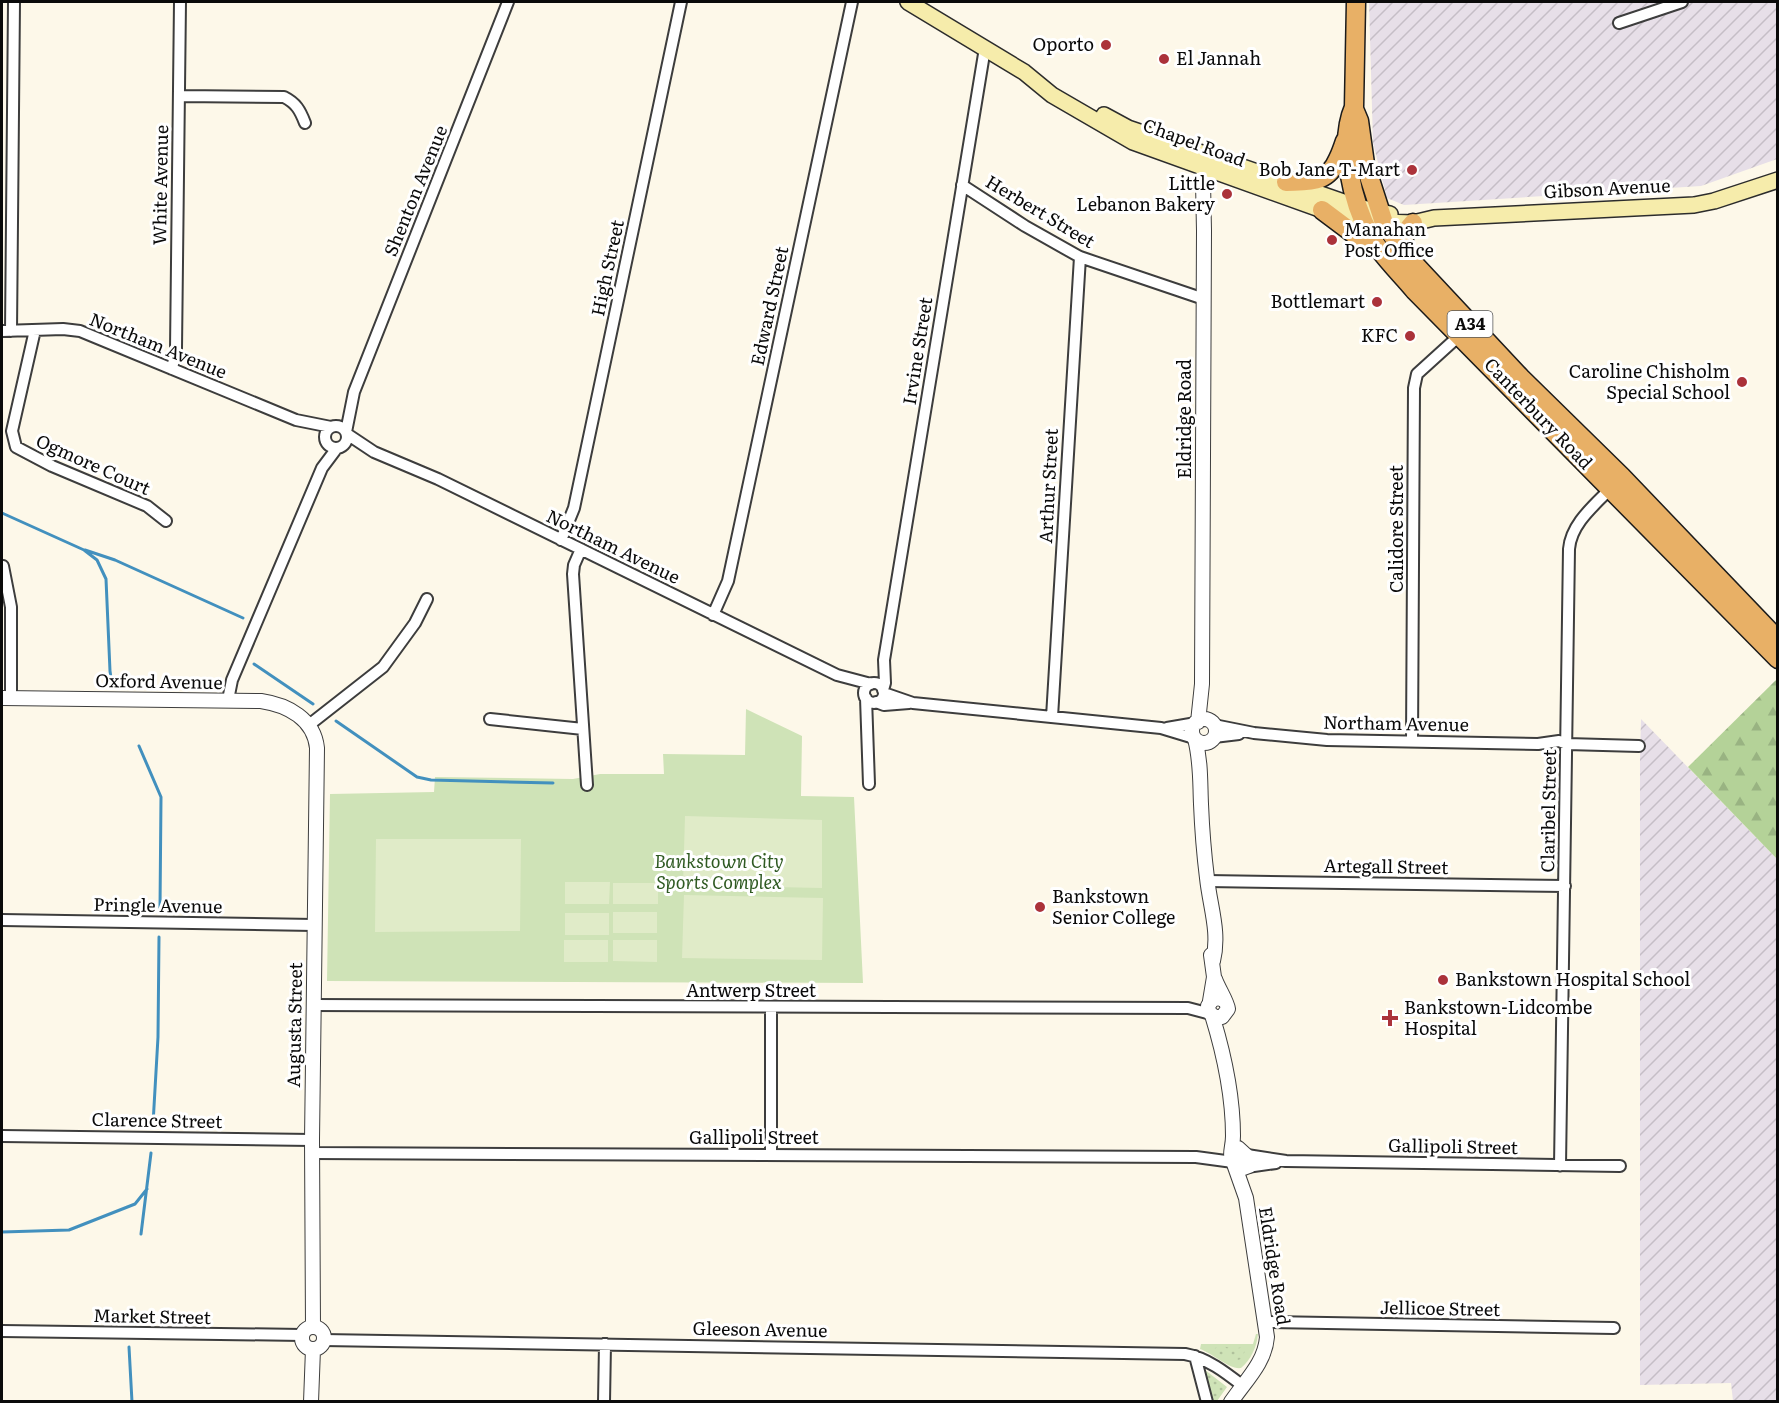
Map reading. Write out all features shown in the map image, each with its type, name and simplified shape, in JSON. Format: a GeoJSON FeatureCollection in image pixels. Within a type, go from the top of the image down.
{"type":"FeatureCollection","features":[{"type":"Feature","properties":{"kind":"highway","name":"Canterbury Road"},"geometry":{"type":"LineString","coordinates":[[1356,2],[1353,107],[1347,122],[1350,175],[1361,214],[1371,237],[1415,291],[1778,640]]}},
{"type":"Feature","properties":{"kind":"highway","name":"Canterbury Road"},"geometry":{"type":"LineString","coordinates":[[1353,107],[1359,121],[1365,164],[1383,218],[1405,254],[1778,659]]}},
{"type":"Feature","properties":{"kind":"highway"},"geometry":{"type":"LineString","coordinates":[[1286,182],[1314,181],[1324,178],[1337,162],[1348,137]]}},
{"type":"Feature","properties":{"kind":"highway"},"geometry":{"type":"LineString","coordinates":[[1322,210],[1365,243],[1382,251]]}},
{"type":"Feature","properties":{"kind":"highway"},"geometry":{"type":"LineString","coordinates":[[1405,254],[1403,238],[1413,223]]}},
{"type":"Feature","properties":{"kind":"main road","name":"Chapel Road"},"geometry":{"type":"LineString","coordinates":[[908,2],[1024,72],[1056,86],[1112,120],[1322,210],[1353,220],[1361,214]]}},
{"type":"Feature","properties":{"kind":"main road","name":"Chapel Road"},"geometry":{"type":"LineString","coordinates":[[1205,161],[1286,182],[1361,214]]}},
{"type":"Feature","properties":{"kind":"main road","name":"Gibson Avenue"},"geometry":{"type":"LineString","coordinates":[[1383,218],[1434,218],[1694,205],[1721,199],[1778,180]]}},
{"type":"Feature","properties":{"kind":"main road","name":"Gibson Avenue"},"geometry":{"type":"LineString","coordinates":[[1361,214],[1413,223],[1434,218]]}},
{"type":"Feature","properties":{"kind":"street"},"geometry":{"type":"LineString","coordinates":[[6,331],[14,2]]}},
{"type":"Feature","properties":{"kind":"street","name":"White Avenue"},"geometry":{"type":"LineString","coordinates":[[172,369],[176,349],[180,2]]}},
{"type":"Feature","properties":{"kind":"street","name":"Shenton Avenue"},"geometry":{"type":"LineString","coordinates":[[346,433],[354,392],[508,2]]}},
{"type":"Feature","properties":{"kind":"street","name":"High Street"},"geometry":{"type":"LineString","coordinates":[[561,540],[573,508],[681,2]]}},
{"type":"Feature","properties":{"kind":"street","name":"Edward Street"},"geometry":{"type":"LineString","coordinates":[[713,615],[728,581],[852,2]]}},
{"type":"Feature","properties":{"kind":"street"},"geometry":{"type":"LineString","coordinates":[[1619,23],[1683,2]]}},
{"type":"Feature","properties":{"kind":"street","name":"Irvine Street"},"geometry":{"type":"LineString","coordinates":[[883,691],[884,660],[986,48]]}},
{"type":"Feature","properties":{"kind":"street"},"geometry":{"type":"LineString","coordinates":[[179,96],[284,97],[292,101],[299,109],[305,123]]}},
{"type":"Feature","properties":{"kind":"street","name":"Eldridge Road"},"geometry":{"type":"LineString","coordinates":[[1205,161],[1202,684],[1207,728],[1201,771],[1201,808],[1207,881],[1214,911],[1215,1008],[1267,1337],[1263,1355],[1231,1401]]}},
{"type":"Feature","properties":{"kind":"street","name":"Herbert Street"},"geometry":{"type":"LineString","coordinates":[[962,185],[1025,226],[1080,257],[1204,299]]}},
{"type":"Feature","properties":{"kind":"street","name":"Arthur Street"},"geometry":{"type":"LineString","coordinates":[[1052,717],[1080,257]]}},
{"type":"Feature","properties":{"kind":"street","name":"Ogmore Court"},"geometry":{"type":"LineString","coordinates":[[35,330],[12,431],[16,447],[52,466],[147,506],[166,521]]}},
{"type":"Feature","properties":{"kind":"street","name":"Northam Avenue"},"geometry":{"type":"LineString","coordinates":[[6,331],[80,331],[296,420],[325,440]]}},
{"type":"Feature","properties":{"kind":"street","name":"Calidore Street"},"geometry":{"type":"LineString","coordinates":[[1412,742],[1414,388],[1417,374],[1460,335]]}},
{"type":"Feature","properties":{"kind":"street","name":"Shenton Avenue"},"geometry":{"type":"LineString","coordinates":[[332,426],[354,392]]}},
{"type":"Feature","properties":{"kind":"street","name":"Northam Avenue"},"geometry":{"type":"LineString","coordinates":[[296,420],[332,426]]}},
{"type":"Feature","properties":{"kind":"street"},"geometry":{"type":"LineString","coordinates":[[228,700],[232,680],[322,468],[338,448],[345,444],[346,433],[342,427],[332,426],[325,434],[322,468]]}},
{"type":"Feature","properties":{"kind":"street","name":"Northam Avenue"},"geometry":{"type":"LineString","coordinates":[[346,433],[374,452],[438,480],[837,675],[870,699],[884,705],[913,703],[1161,728],[1207,728],[1327,740],[1538,744],[1559,741],[1567,744],[1638,746]]}},
{"type":"Feature","properties":{"kind":"street"},"geometry":{"type":"LineString","coordinates":[[325,440],[329,446],[338,448]]}},
{"type":"Feature","properties":{"kind":"street","name":"Northam Avenue"},"geometry":{"type":"LineString","coordinates":[[338,448],[374,452]]}},
{"type":"Feature","properties":{"kind":"street","name":"Claribel Street"},"geometry":{"type":"LineString","coordinates":[[1560,1166],[1569,542],[1580,522],[1616,483]]}},
{"type":"Feature","properties":{"kind":"street"},"geometry":{"type":"LineString","coordinates":[[581,549],[573,574],[587,785]]}},
{"type":"Feature","properties":{"kind":"street"},"geometry":{"type":"LineString","coordinates":[[3,566],[11,607],[6,698]]}},
{"type":"Feature","properties":{"kind":"street"},"geometry":{"type":"LineString","coordinates":[[309,725],[383,667],[415,623],[427,599]]}},
{"type":"Feature","properties":{"kind":"street","name":"Irvine Street"},"geometry":{"type":"LineString","coordinates":[[872,684],[884,660]]}},
{"type":"Feature","properties":{"kind":"street","name":"Northam Avenue"},"geometry":{"type":"LineString","coordinates":[[837,675],[872,684]]}},
{"type":"Feature","properties":{"kind":"street"},"geometry":{"type":"LineString","coordinates":[[869,784],[870,699],[866,687],[872,684],[879,685],[883,691],[882,699],[870,699]]}},
{"type":"Feature","properties":{"kind":"street","name":"Northam Avenue"},"geometry":{"type":"LineString","coordinates":[[883,691],[913,703]]}},
{"type":"Feature","properties":{"kind":"street","name":"Oxford Avenue"},"geometry":{"type":"LineString","coordinates":[[6,698],[254,700],[275,704],[297,714],[309,725]]}},
{"type":"Feature","properties":{"kind":"street"},"geometry":{"type":"LineString","coordinates":[[490,719],[583,729]]}},
{"type":"Feature","properties":{"kind":"street","name":"Augusta Street"},"geometry":{"type":"LineString","coordinates":[[308,1331],[316,748],[315,737],[309,725]]}},
{"type":"Feature","properties":{"kind":"street","name":"Northam Avenue"},"geometry":{"type":"LineString","coordinates":[[1161,728],[1195,738]]}},
{"type":"Feature","properties":{"kind":"street"},"geometry":{"type":"LineString","coordinates":[[1195,738],[1202,743],[1207,728]]}},
{"type":"Feature","properties":{"kind":"street","name":"Eldridge Road"},"geometry":{"type":"LineString","coordinates":[[1195,738],[1201,771]]}},
{"type":"Feature","properties":{"kind":"street","name":"Artegall Street"},"geometry":{"type":"LineString","coordinates":[[1207,881],[1564,886]]}},
{"type":"Feature","properties":{"kind":"street","name":"Pringle Avenue"},"geometry":{"type":"LineString","coordinates":[[2,920],[314,925]]}},
{"type":"Feature","properties":{"kind":"street","name":"Antwerp Street"},"geometry":{"type":"LineString","coordinates":[[314,1005],[1215,1008]]}},
{"type":"Feature","properties":{"kind":"street"},"geometry":{"type":"LineString","coordinates":[[771,1008],[771,1155]]}},
{"type":"Feature","properties":{"kind":"street","name":"Clarence Street"},"geometry":{"type":"LineString","coordinates":[[2,1136],[312,1146]]}},
{"type":"Feature","properties":{"kind":"street","name":"Gallipoli Street"},"geometry":{"type":"LineString","coordinates":[[312,1146],[771,1155],[1196,1156],[1286,1161],[1620,1166]]}},
{"type":"Feature","properties":{"kind":"street","name":"Jellicoe Street"},"geometry":{"type":"LineString","coordinates":[[1265,1322],[1614,1328]]}},
{"type":"Feature","properties":{"kind":"street","name":"Market Street"},"geometry":{"type":"LineString","coordinates":[[2,1331],[308,1331]]}},
{"type":"Feature","properties":{"kind":"street"},"geometry":{"type":"LineString","coordinates":[[308,1331],[303,1343],[307,1347],[318,1345],[311,1401]]}},
{"type":"Feature","properties":{"kind":"street"},"geometry":{"type":"LineString","coordinates":[[604,1344],[604,1401]]}},
{"type":"Feature","properties":{"kind":"street","name":"Gleeson Avenue"},"geometry":{"type":"LineString","coordinates":[[318,1345],[604,1344],[1185,1354],[1196,1356],[1214,1365],[1243,1386]]}},
{"type":"Feature","properties":{"kind":"street"},"geometry":{"type":"LineString","coordinates":[[1196,1356],[1207,1401]]}},
{"type":"Feature","properties":{"kind":"shaded area"},"geometry":{"type":"Polygon","coordinates":[[[1369,2],[1777,2],[1777,159],[1701,186],[1404,205],[1387,198],[1373,143],[1369,2]]]}},
{"type":"Feature","properties":{"kind":"shaded area"},"geometry":{"type":"Polygon","coordinates":[[[1641,719],[1777,859],[1777,1401],[1733,1401],[1731,1383],[1640,1385],[1641,719]]]}},
{"type":"Feature","properties":{"kind":"green space"},"geometry":{"type":"Polygon","coordinates":[[[1777,679],[1777,859],[1688,767],[1777,679]]]}},
{"type":"Feature","properties":{"kind":"green space","name":"Bankstown City Sports Complex"},"geometry":{"type":"Polygon","coordinates":[[[746,709],[802,736],[801,796],[854,797],[863,983],[327,981],[330,794],[434,792],[435,777],[573,779],[600,774],[664,774],[663,754],[745,755],[746,709]]]}},
{"type":"Feature","properties":{"kind":"green space"},"geometry":{"type":"Polygon","coordinates":[[[685,816],[822,820],[822,888],[683,885],[685,816]]]}},
{"type":"Feature","properties":{"kind":"green space"},"geometry":{"type":"Polygon","coordinates":[[[376,839],[521,839],[520,931],[375,932],[376,839]]]}},
{"type":"Feature","properties":{"kind":"green space"},"geometry":{"type":"Polygon","coordinates":[[[565,882],[610,882],[609,904],[565,904],[565,882]]]}},
{"type":"Feature","properties":{"kind":"green space"},"geometry":{"type":"Polygon","coordinates":[[[613,883],[658,883],[658,904],[613,904],[613,883]]]}},
{"type":"Feature","properties":{"kind":"green space"},"geometry":{"type":"Polygon","coordinates":[[[684,895],[823,898],[822,960],[682,958],[684,895]]]}},
{"type":"Feature","properties":{"kind":"green space"},"geometry":{"type":"Polygon","coordinates":[[[613,912],[657,912],[657,933],[613,933],[613,912]]]}},
{"type":"Feature","properties":{"kind":"green space"},"geometry":{"type":"Polygon","coordinates":[[[565,913],[609,913],[609,935],[565,935],[565,913]]]}},
{"type":"Feature","properties":{"kind":"green space"},"geometry":{"type":"Polygon","coordinates":[[[564,940],[608,940],[608,962],[564,962],[564,940]]]}},
{"type":"Feature","properties":{"kind":"green space"},"geometry":{"type":"Polygon","coordinates":[[[613,940],[657,940],[657,962],[613,961],[613,940]]]}},
{"type":"Feature","properties":{"kind":"green space"},"geometry":{"type":"Polygon","coordinates":[[[1258,1334],[1253,1352],[1241,1368],[1232,1366],[1200,1349],[1201,1344],[1253,1344],[1258,1334]]]}},
{"type":"Feature","properties":{"kind":"green space"},"geometry":{"type":"Polygon","coordinates":[[[1223,1346],[1233,1349],[1243,1347],[1245,1351],[1241,1359],[1235,1361],[1214,1350],[1223,1346]]]}},
{"type":"Feature","properties":{"kind":"green space"},"geometry":{"type":"Polygon","coordinates":[[[1205,1370],[1227,1387],[1217,1401],[1212,1401],[1205,1370]]]}},
{"type":"Feature","properties":{"kind":"waterway"},"geometry":{"type":"LineString","coordinates":[[2,513],[84,550],[97,560],[106,579],[112,685]]}},
{"type":"Feature","properties":{"kind":"waterway"},"geometry":{"type":"LineString","coordinates":[[85,550],[115,560],[243,618]]}},
{"type":"Feature","properties":{"kind":"waterway"},"geometry":{"type":"LineString","coordinates":[[254,664],[313,704]]}},
{"type":"Feature","properties":{"kind":"waterway"},"geometry":{"type":"LineString","coordinates":[[336,721],[417,777],[431,780],[553,783]]}},
{"type":"Feature","properties":{"kind":"waterway"},"geometry":{"type":"LineString","coordinates":[[139,746],[161,797],[160,908]]}},
{"type":"Feature","properties":{"kind":"waterway"},"geometry":{"type":"LineString","coordinates":[[153,1124],[158,1037],[159,937]]}},
{"type":"Feature","properties":{"kind":"waterway"},"geometry":{"type":"LineString","coordinates":[[141,1234],[151,1153]]}},
{"type":"Feature","properties":{"kind":"waterway"},"geometry":{"type":"LineString","coordinates":[[2,1232],[69,1230],[135,1204],[147,1189]]}},
{"type":"Feature","properties":{"kind":"waterway"},"geometry":{"type":"LineString","coordinates":[[129,1347],[132,1402]]}},
{"type":"Feature","properties":{"kind":"place","name":"Oporto"},"geometry":{"type":"Point","coordinates":[1106,45]}},
{"type":"Feature","properties":{"kind":"place","name":"El Jannah"},"geometry":{"type":"Point","coordinates":[1164,59]}},
{"type":"Feature","properties":{"kind":"place","name":"Bob Jane T-Mart"},"geometry":{"type":"Point","coordinates":[1412,170]}},
{"type":"Feature","properties":{"kind":"place","name":"Little Lebanon Bakery"},"geometry":{"type":"Point","coordinates":[1227,194]}},
{"type":"Feature","properties":{"kind":"place","name":"Manahan Post Office"},"geometry":{"type":"Point","coordinates":[1332,240]}},
{"type":"Feature","properties":{"kind":"place","name":"Bottlemart"},"geometry":{"type":"Point","coordinates":[1377,302]}},
{"type":"Feature","properties":{"kind":"place","name":"KFC"},"geometry":{"type":"Point","coordinates":[1410,336]}},
{"type":"Feature","properties":{"kind":"place","name":"Caroline Chisholm Special School"},"geometry":{"type":"Point","coordinates":[1742,382]}},
{"type":"Feature","properties":{"kind":"place","name":"Bankstown Senior College"},"geometry":{"type":"Point","coordinates":[1040,907]}},
{"type":"Feature","properties":{"kind":"place","name":"Bankstown Hospital School"},"geometry":{"type":"Point","coordinates":[1443,980]}},
{"type":"Feature","properties":{"kind":"place","name":"Bankstown-Lidcombe Hospital"},"geometry":{"type":"Point","coordinates":[1390,1018]}}]}
